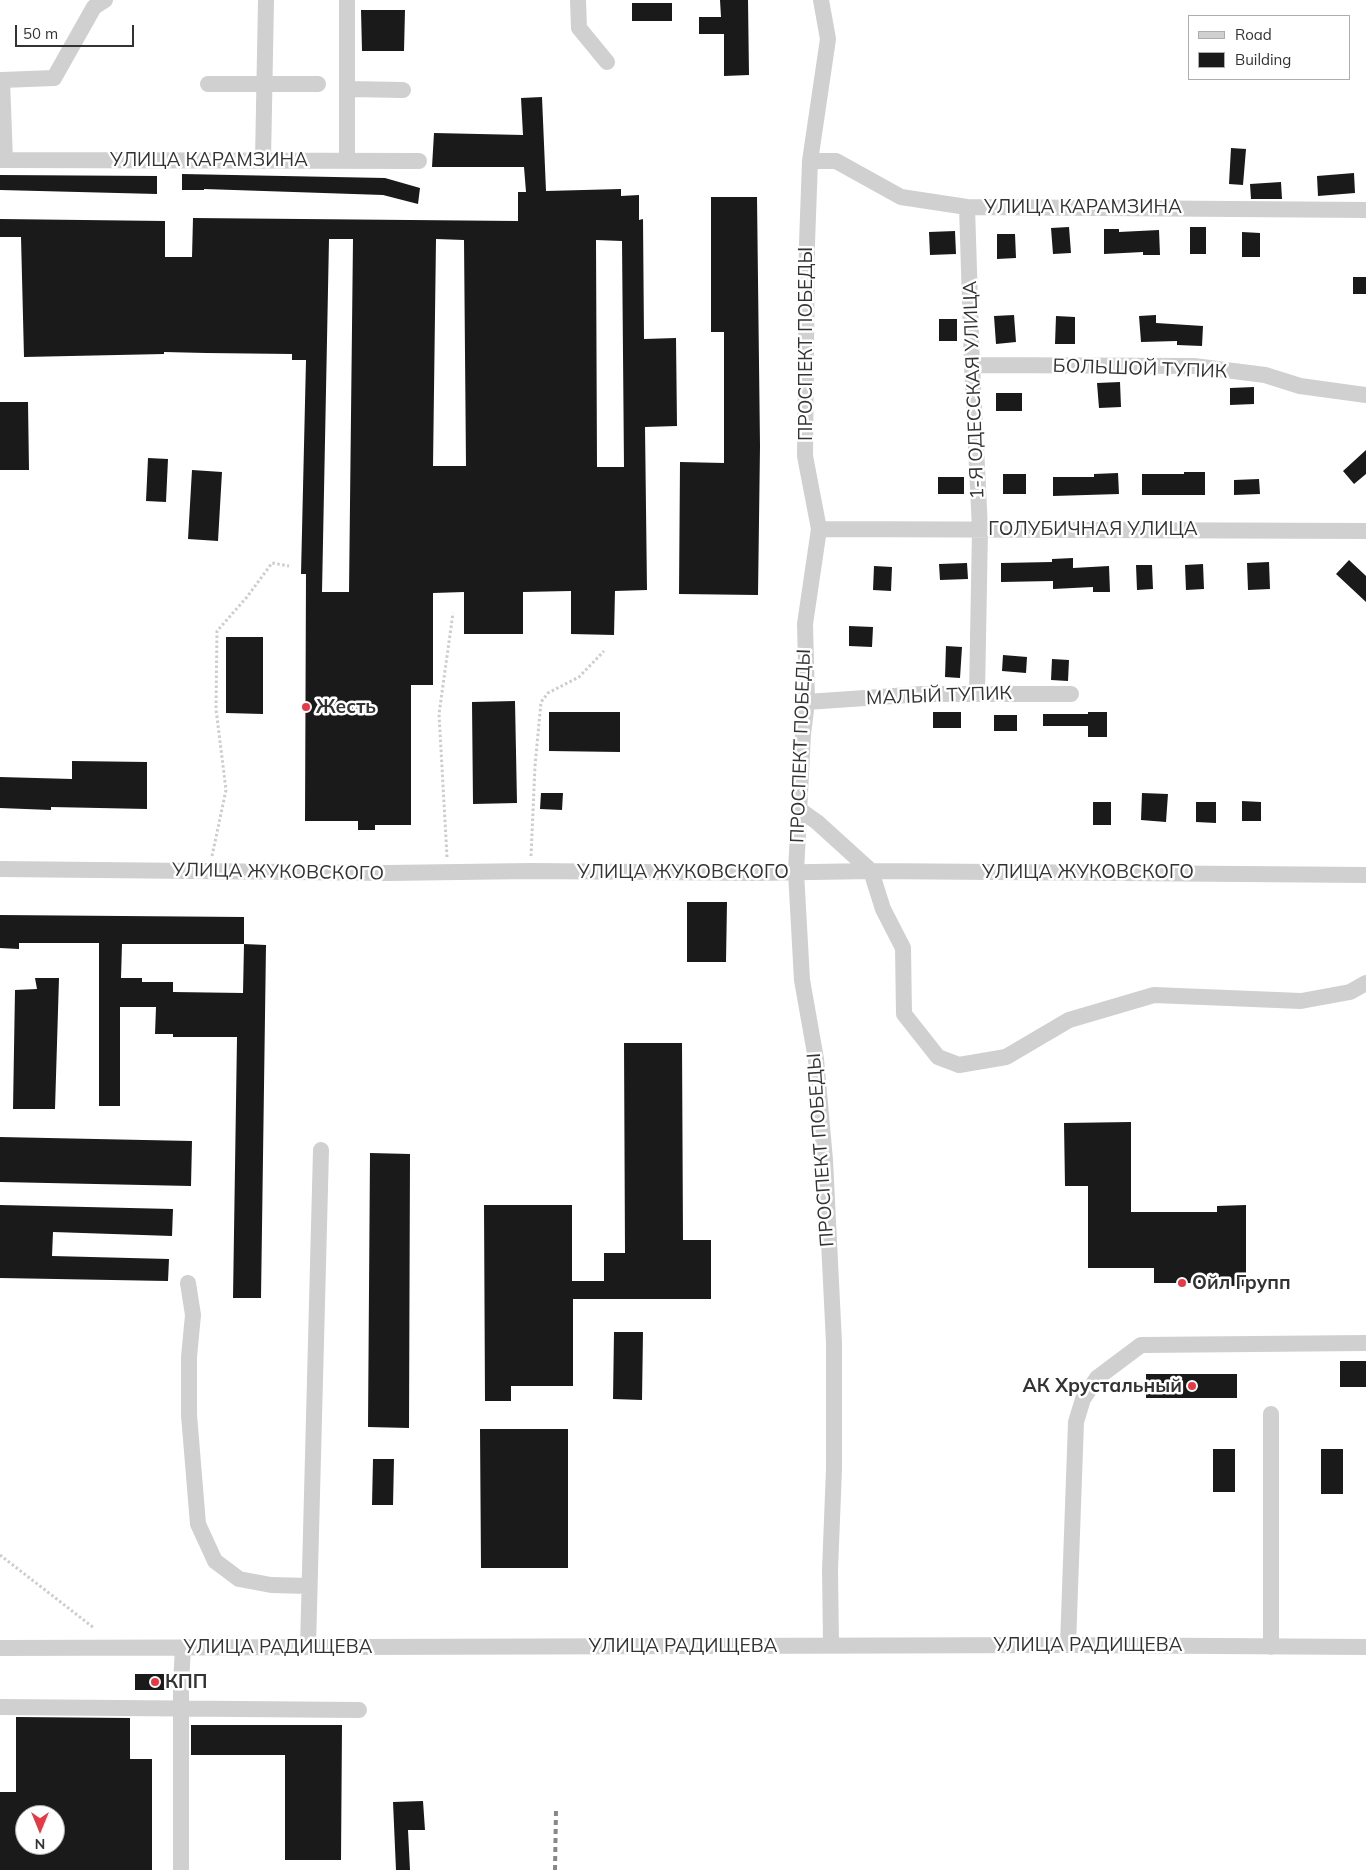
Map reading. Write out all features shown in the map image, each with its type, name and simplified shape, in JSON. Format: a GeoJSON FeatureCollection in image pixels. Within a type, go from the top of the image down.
{"type":"FeatureCollection","features":[{"type":"Feature","properties":{"kind":"street"},"geometry":{"type":"LineString","coordinates":[[3,160],[2,80],[54,78],[94,7],[105,0]]}},
{"type":"Feature","properties":{"kind":"street"},"geometry":{"type":"LineString","coordinates":[[263,161],[266,0]]}},
{"type":"Feature","properties":{"kind":"street"},"geometry":{"type":"LineString","coordinates":[[347,0],[347,161]]}},
{"type":"Feature","properties":{"kind":"street"},"geometry":{"type":"LineString","coordinates":[[578,0],[579,28],[607,62]]}},
{"type":"Feature","properties":{"kind":"street","name":"ПРОСПЕКТ ПОБЕДЫ"},"geometry":{"type":"LineString","coordinates":[[821,0],[828,39],[810,161],[807,243],[805,456],[820,529],[805,624],[807,702],[803,734],[796,872],[802,980],[816,1059],[825,1160],[833,1333],[834,1469],[830,1570],[831,1645]]}},
{"type":"Feature","properties":{"kind":"street"},"geometry":{"type":"LineString","coordinates":[[208,84],[318,84]]}},
{"type":"Feature","properties":{"kind":"street"},"geometry":{"type":"LineString","coordinates":[[348,89],[403,90]]}},
{"type":"Feature","properties":{"kind":"street","name":"УЛИЦА КАРАМЗИНА"},"geometry":{"type":"LineString","coordinates":[[3,160],[419,161]]}},
{"type":"Feature","properties":{"kind":"street","name":"УЛИЦА КАРАМЗИНА"},"geometry":{"type":"LineString","coordinates":[[810,161],[836,161],[901,197],[968,207],[1366,210]]}},
{"type":"Feature","properties":{"kind":"street","name":"1-Я ОДЕССКАЯ УЛИЦА"},"geometry":{"type":"LineString","coordinates":[[968,207],[972,365],[980,529],[977,693]]}},
{"type":"Feature","properties":{"kind":"street","name":"БОЛЬШОЙ ТУПИК"},"geometry":{"type":"LineString","coordinates":[[972,365],[1194,366],[1265,375],[1300,386],[1366,395]]}},
{"type":"Feature","properties":{"kind":"street","name":"ГОЛУБИЧНАЯ УЛИЦА"},"geometry":{"type":"LineString","coordinates":[[820,529],[1366,530]]}},
{"type":"Feature","properties":{"kind":"street","name":"МАЛЫЙ ТУПИК"},"geometry":{"type":"LineString","coordinates":[[807,702],[923,694],[1071,694]]}},
{"type":"Feature","properties":{"kind":"street"},"geometry":{"type":"LineString","coordinates":[[800,810],[818,822],[871,871],[883,909],[903,948],[904,1014],[938,1057],[959,1065],[1006,1057],[1069,1020],[1154,996],[1301,1001],[1350,992],[1366,983]]}},
{"type":"Feature","properties":{"kind":"street","name":"УЛИЦА ЖУКОВСКОГО"},"geometry":{"type":"LineString","coordinates":[[0,869],[447,873],[530,871],[871,871],[1366,874]]}},
{"type":"Feature","properties":{"kind":"street"},"geometry":{"type":"LineString","coordinates":[[308,1647],[321,1150]]}},
{"type":"Feature","properties":{"kind":"street"},"geometry":{"type":"LineString","coordinates":[[188,1283],[193,1315],[189,1357],[189,1415],[198,1524],[215,1561],[239,1579],[271,1585],[309,1586]]}},
{"type":"Feature","properties":{"kind":"street"},"geometry":{"type":"LineString","coordinates":[[1068,1645],[1076,1422],[1083,1399],[1097,1378],[1141,1345],[1366,1343]]}},
{"type":"Feature","properties":{"kind":"street"},"geometry":{"type":"LineString","coordinates":[[1271,1414],[1271,1647]]}},
{"type":"Feature","properties":{"kind":"street","name":"УЛИЦА РАДИЩЕВА"},"geometry":{"type":"LineString","coordinates":[[0,1648],[831,1645],[1366,1647]]}},
{"type":"Feature","properties":{"kind":"street"},"geometry":{"type":"LineString","coordinates":[[181,1870],[183,1648]]}},
{"type":"Feature","properties":{"kind":"street"},"geometry":{"type":"LineString","coordinates":[[0,1707],[359,1710]]}},
{"type":"Feature","properties":{"kind":"path"},"geometry":{"type":"LineString","coordinates":[[208,871],[226,790],[216,710],[217,631],[247,597],[272,562],[289,566]]}},
{"type":"Feature","properties":{"kind":"path"},"geometry":{"type":"LineString","coordinates":[[447,873],[439,714],[453,613]]}},
{"type":"Feature","properties":{"kind":"path"},"geometry":{"type":"LineString","coordinates":[[530,871],[535,766],[541,702],[548,693],[579,677],[604,651]]}},
{"type":"Feature","properties":{"kind":"path"},"geometry":{"type":"LineString","coordinates":[[0,1555],[94,1628]]}},
{"type":"Feature","properties":{"kind":"building"},"geometry":{"type":"Polygon","coordinates":[[[720,0],[748,0],[749,75],[724,76],[724,34],[699,34],[699,17],[721,17],[720,0]]]}},
{"type":"Feature","properties":{"kind":"building"},"geometry":{"type":"Polygon","coordinates":[[[632,3],[672,3],[672,21],[632,21],[632,3]]]}},
{"type":"Feature","properties":{"kind":"building"},"geometry":{"type":"Polygon","coordinates":[[[361,10],[405,10],[404,51],[362,51],[361,10]]]}},
{"type":"Feature","properties":{"kind":"building"},"geometry":{"type":"Polygon","coordinates":[[[542,97],[546,191],[621,189],[621,196],[639,195],[639,220],[643,219],[644,339],[676,338],[677,426],[645,427],[647,590],[615,591],[614,635],[571,634],[571,591],[523,592],[523,634],[464,634],[464,592],[433,593],[433,685],[411,685],[411,825],[375,825],[375,830],[358,830],[358,821],[305,821],[306,574],[301,574],[306,360],[292,360],[292,354],[164,352],[164,354],[24,357],[21,237],[0,237],[0,219],[165,221],[165,257],[192,257],[193,218],[518,221],[518,192],[526,192],[524,167],[432,167],[434,133],[523,135],[521,98],[542,97]],[[329,239],[322,592],[349,592],[353,239],[329,239]],[[436,239],[433,466],[466,466],[464,240],[436,239]],[[596,240],[597,467],[624,467],[622,241],[596,240]]]}},
{"type":"Feature","properties":{"kind":"building"},"geometry":{"type":"Polygon","coordinates":[[[1231,148],[1246,149],[1243,185],[1229,184],[1231,148]]]}},
{"type":"Feature","properties":{"kind":"building"},"geometry":{"type":"Polygon","coordinates":[[[1354,173],[1355,193],[1318,196],[1317,176],[1354,173]]]}},
{"type":"Feature","properties":{"kind":"building"},"geometry":{"type":"Polygon","coordinates":[[[182,174],[385,178],[420,188],[418,204],[383,195],[204,189],[182,190],[182,174]]]}},
{"type":"Feature","properties":{"kind":"building"},"geometry":{"type":"Polygon","coordinates":[[[0,175],[157,176],[157,194],[0,190],[0,175]]]}},
{"type":"Feature","properties":{"kind":"building"},"geometry":{"type":"Polygon","coordinates":[[[1281,182],[1282,199],[1251,199],[1250,184],[1281,182]]]}},
{"type":"Feature","properties":{"kind":"building"},"geometry":{"type":"Polygon","coordinates":[[[711,197],[757,197],[760,446],[758,595],[679,594],[680,462],[724,463],[724,332],[711,332],[711,197]]]}},
{"type":"Feature","properties":{"kind":"building"},"geometry":{"type":"Polygon","coordinates":[[[1069,227],[1071,253],[1053,254],[1051,228],[1069,227]]]}},
{"type":"Feature","properties":{"kind":"building"},"geometry":{"type":"Polygon","coordinates":[[[1190,227],[1206,227],[1206,254],[1190,254],[1190,227]]]}},
{"type":"Feature","properties":{"kind":"building"},"geometry":{"type":"Polygon","coordinates":[[[1104,229],[1119,229],[1119,232],[1159,230],[1160,255],[1143,255],[1143,252],[1104,254],[1104,229]]]}},
{"type":"Feature","properties":{"kind":"building"},"geometry":{"type":"Polygon","coordinates":[[[955,231],[956,254],[930,255],[929,232],[955,231]]]}},
{"type":"Feature","properties":{"kind":"building"},"geometry":{"type":"Polygon","coordinates":[[[1242,232],[1260,233],[1260,257],[1242,257],[1242,232]]]}},
{"type":"Feature","properties":{"kind":"building"},"geometry":{"type":"Polygon","coordinates":[[[997,234],[1015,234],[1016,258],[997,259],[997,234]]]}},
{"type":"Feature","properties":{"kind":"building"},"geometry":{"type":"Polygon","coordinates":[[[1353,277],[1366,277],[1366,294],[1353,294],[1353,277]]]}},
{"type":"Feature","properties":{"kind":"building"},"geometry":{"type":"Polygon","coordinates":[[[1014,315],[1016,342],[996,344],[994,316],[1014,315]]]}},
{"type":"Feature","properties":{"kind":"building"},"geometry":{"type":"Polygon","coordinates":[[[1156,315],[1156,323],[1203,326],[1202,346],[1177,345],[1177,341],[1141,342],[1139,316],[1156,315]]]}},
{"type":"Feature","properties":{"kind":"building"},"geometry":{"type":"Polygon","coordinates":[[[1056,316],[1075,317],[1075,344],[1055,344],[1056,316]]]}},
{"type":"Feature","properties":{"kind":"building"},"geometry":{"type":"Polygon","coordinates":[[[939,319],[957,319],[957,341],[939,341],[939,319]]]}},
{"type":"Feature","properties":{"kind":"building"},"geometry":{"type":"Polygon","coordinates":[[[1120,382],[1121,407],[1099,408],[1097,383],[1120,382]]]}},
{"type":"Feature","properties":{"kind":"building"},"geometry":{"type":"Polygon","coordinates":[[[1254,387],[1254,404],[1230,405],[1230,388],[1254,387]]]}},
{"type":"Feature","properties":{"kind":"building"},"geometry":{"type":"Polygon","coordinates":[[[996,393],[1022,393],[1022,411],[996,411],[996,393]]]}},
{"type":"Feature","properties":{"kind":"building"},"geometry":{"type":"Polygon","coordinates":[[[0,402],[28,402],[29,470],[0,470],[0,402]]]}},
{"type":"Feature","properties":{"kind":"building"},"geometry":{"type":"Polygon","coordinates":[[[1366,450],[1366,474],[1354,484],[1343,471],[1366,450]]]}},
{"type":"Feature","properties":{"kind":"building"},"geometry":{"type":"Polygon","coordinates":[[[148,458],[168,459],[166,502],[146,501],[148,458]]]}},
{"type":"Feature","properties":{"kind":"building"},"geometry":{"type":"Polygon","coordinates":[[[192,470],[222,472],[218,541],[188,539],[192,470]]]}},
{"type":"Feature","properties":{"kind":"building"},"geometry":{"type":"Polygon","coordinates":[[[1184,472],[1205,472],[1205,495],[1142,495],[1142,474],[1184,474],[1184,472]]]}},
{"type":"Feature","properties":{"kind":"building"},"geometry":{"type":"Polygon","coordinates":[[[1118,473],[1119,494],[1053,496],[1053,477],[1094,477],[1094,474],[1118,473]]]}},
{"type":"Feature","properties":{"kind":"building"},"geometry":{"type":"Polygon","coordinates":[[[1003,474],[1026,474],[1026,494],[1003,494],[1003,474]]]}},
{"type":"Feature","properties":{"kind":"building"},"geometry":{"type":"Polygon","coordinates":[[[938,477],[964,477],[964,494],[938,494],[938,477]]]}},
{"type":"Feature","properties":{"kind":"building"},"geometry":{"type":"Polygon","coordinates":[[[1259,479],[1260,494],[1234,495],[1234,480],[1259,479]]]}},
{"type":"Feature","properties":{"kind":"building"},"geometry":{"type":"Polygon","coordinates":[[[1073,558],[1073,568],[1109,566],[1110,592],[1093,592],[1093,587],[1053,589],[1053,581],[1001,582],[1001,563],[1052,562],[1052,559],[1073,558]]]}},
{"type":"Feature","properties":{"kind":"building"},"geometry":{"type":"Polygon","coordinates":[[[1349,560],[1366,576],[1366,602],[1336,574],[1349,560]]]}},
{"type":"Feature","properties":{"kind":"building"},"geometry":{"type":"Polygon","coordinates":[[[1269,562],[1270,589],[1248,590],[1247,563],[1269,562]]]}},
{"type":"Feature","properties":{"kind":"building"},"geometry":{"type":"Polygon","coordinates":[[[967,563],[968,579],[940,580],[939,564],[967,563]]]}},
{"type":"Feature","properties":{"kind":"building"},"geometry":{"type":"Polygon","coordinates":[[[1203,564],[1204,589],[1186,590],[1185,565],[1203,564]]]}},
{"type":"Feature","properties":{"kind":"building"},"geometry":{"type":"Polygon","coordinates":[[[1136,565],[1152,565],[1153,589],[1137,590],[1136,565]]]}},
{"type":"Feature","properties":{"kind":"building"},"geometry":{"type":"Polygon","coordinates":[[[874,566],[892,567],[891,591],[873,590],[874,566]]]}},
{"type":"Feature","properties":{"kind":"building"},"geometry":{"type":"Polygon","coordinates":[[[849,626],[873,627],[872,647],[849,646],[849,626]]]}},
{"type":"Feature","properties":{"kind":"building"},"geometry":{"type":"Polygon","coordinates":[[[226,637],[263,637],[263,714],[226,713],[226,637]]]}},
{"type":"Feature","properties":{"kind":"building"},"geometry":{"type":"Polygon","coordinates":[[[946,646],[962,647],[960,678],[945,677],[946,646]]]}},
{"type":"Feature","properties":{"kind":"building"},"geometry":{"type":"Polygon","coordinates":[[[1003,655],[1027,657],[1026,673],[1002,671],[1003,655]]]}},
{"type":"Feature","properties":{"kind":"building"},"geometry":{"type":"Polygon","coordinates":[[[1052,659],[1069,660],[1068,681],[1051,680],[1052,659]]]}},
{"type":"Feature","properties":{"kind":"building"},"geometry":{"type":"Polygon","coordinates":[[[515,701],[517,803],[473,804],[472,702],[515,701]]]}},
{"type":"Feature","properties":{"kind":"building"},"geometry":{"type":"Polygon","coordinates":[[[549,712],[620,712],[620,752],[549,751],[549,712]]]}},
{"type":"Feature","properties":{"kind":"building"},"geometry":{"type":"Polygon","coordinates":[[[933,712],[961,712],[961,728],[933,728],[933,712]]]}},
{"type":"Feature","properties":{"kind":"building"},"geometry":{"type":"Polygon","coordinates":[[[1088,712],[1107,712],[1107,737],[1088,737],[1088,726],[1043,726],[1043,714],[1088,714],[1088,712]]]}},
{"type":"Feature","properties":{"kind":"building"},"geometry":{"type":"Polygon","coordinates":[[[994,715],[1017,715],[1017,731],[994,731],[994,715]]]}},
{"type":"Feature","properties":{"kind":"building"},"geometry":{"type":"Polygon","coordinates":[[[72,761],[147,762],[147,809],[51,807],[51,810],[0,808],[0,777],[72,779],[72,761]]]}},
{"type":"Feature","properties":{"kind":"building"},"geometry":{"type":"Polygon","coordinates":[[[541,793],[563,793],[562,810],[540,809],[541,793]]]}},
{"type":"Feature","properties":{"kind":"building"},"geometry":{"type":"Polygon","coordinates":[[[1142,793],[1168,794],[1166,822],[1141,820],[1142,793]]]}},
{"type":"Feature","properties":{"kind":"building"},"geometry":{"type":"Polygon","coordinates":[[[1242,801],[1261,802],[1261,821],[1242,821],[1242,801]]]}},
{"type":"Feature","properties":{"kind":"building"},"geometry":{"type":"Polygon","coordinates":[[[1093,802],[1111,802],[1111,825],[1093,825],[1093,802]]]}},
{"type":"Feature","properties":{"kind":"building"},"geometry":{"type":"Polygon","coordinates":[[[1196,802],[1216,802],[1216,823],[1196,822],[1196,802]]]}},
{"type":"Feature","properties":{"kind":"building"},"geometry":{"type":"Polygon","coordinates":[[[687,902],[727,902],[726,962],[687,962],[687,902]]]}},
{"type":"Feature","properties":{"kind":"building"},"geometry":{"type":"Polygon","coordinates":[[[0,915],[244,917],[244,944],[266,945],[261,1298],[233,1298],[237,1037],[173,1037],[173,1034],[155,1034],[156,1007],[120,1007],[120,1106],[99,1106],[99,943],[19,943],[19,949],[0,948],[0,915]],[[122,944],[121,978],[142,978],[142,982],[173,982],[173,992],[243,993],[244,944],[122,944]]]}},
{"type":"Feature","properties":{"kind":"building"},"geometry":{"type":"Polygon","coordinates":[[[35,978],[59,978],[55,1109],[13,1109],[15,990],[37,989],[35,978]]]}},
{"type":"Feature","properties":{"kind":"building"},"geometry":{"type":"Polygon","coordinates":[[[624,1043],[682,1043],[683,1240],[711,1240],[711,1299],[573,1299],[573,1386],[511,1386],[511,1401],[485,1401],[484,1205],[572,1205],[572,1281],[604,1281],[604,1253],[625,1253],[624,1043]]]}},
{"type":"Feature","properties":{"kind":"building"},"geometry":{"type":"Polygon","coordinates":[[[1131,1122],[1131,1212],[1217,1212],[1217,1206],[1246,1205],[1246,1286],[1217,1286],[1217,1283],[1154,1283],[1154,1268],[1088,1268],[1088,1186],[1065,1186],[1064,1123],[1131,1122]]]}},
{"type":"Feature","properties":{"kind":"building"},"geometry":{"type":"Polygon","coordinates":[[[0,1137],[192,1141],[191,1186],[0,1182],[0,1137]]]}},
{"type":"Feature","properties":{"kind":"building"},"geometry":{"type":"Polygon","coordinates":[[[370,1153],[410,1154],[409,1428],[368,1427],[370,1153]]]}},
{"type":"Feature","properties":{"kind":"building"},"geometry":{"type":"Polygon","coordinates":[[[0,1205],[173,1209],[172,1236],[53,1232],[52,1256],[169,1259],[168,1281],[0,1278],[0,1205]]]}},
{"type":"Feature","properties":{"kind":"building"},"geometry":{"type":"Polygon","coordinates":[[[614,1332],[643,1332],[642,1400],[613,1399],[614,1332]]]}},
{"type":"Feature","properties":{"kind":"building"},"geometry":{"type":"Polygon","coordinates":[[[1340,1361],[1366,1361],[1366,1387],[1340,1387],[1340,1361]]]}},
{"type":"Feature","properties":{"kind":"building","name":"АК Хрустальный"},"geometry":{"type":"Polygon","coordinates":[[[1146,1374],[1237,1374],[1237,1398],[1146,1398],[1146,1374]]]}},
{"type":"Feature","properties":{"kind":"building"},"geometry":{"type":"Polygon","coordinates":[[[480,1429],[568,1429],[568,1568],[481,1568],[480,1429]]]}},
{"type":"Feature","properties":{"kind":"building"},"geometry":{"type":"Polygon","coordinates":[[[1213,1449],[1235,1449],[1235,1492],[1213,1492],[1213,1449]]]}},
{"type":"Feature","properties":{"kind":"building"},"geometry":{"type":"Polygon","coordinates":[[[1321,1449],[1343,1449],[1343,1494],[1321,1494],[1321,1449]]]}},
{"type":"Feature","properties":{"kind":"building"},"geometry":{"type":"Polygon","coordinates":[[[373,1459],[394,1459],[393,1505],[372,1505],[373,1459]]]}},
{"type":"Feature","properties":{"kind":"building","name":"КПП"},"geometry":{"type":"Polygon","coordinates":[[[135,1674],[172,1674],[171,1690],[135,1690],[135,1674]]]}},
{"type":"Feature","properties":{"kind":"building"},"geometry":{"type":"Polygon","coordinates":[[[16,1717],[130,1718],[130,1759],[152,1759],[152,1870],[0,1870],[0,1792],[16,1792],[16,1717]]]}},
{"type":"Feature","properties":{"kind":"building"},"geometry":{"type":"Polygon","coordinates":[[[191,1725],[342,1725],[341,1860],[285,1860],[285,1755],[191,1755],[191,1725]]]}},
{"type":"Feature","properties":{"kind":"building"},"geometry":{"type":"Polygon","coordinates":[[[423,1801],[425,1830],[408,1830],[410,1870],[396,1870],[393,1802],[423,1801]]]}},
{"type":"Feature","properties":{"kind":"railway"},"geometry":{"type":"LineString","coordinates":[[555,1870],[556,1810]]}},
{"type":"Feature","properties":{"kind":"place","name":"Жесть"},"geometry":{"type":"Point","coordinates":[306,707]}},
{"type":"Feature","properties":{"kind":"place","name":"Ойл Групп"},"geometry":{"type":"Point","coordinates":[1182,1283]}},
{"type":"Feature","properties":{"kind":"place","name":"АК Хрустальный"},"geometry":{"type":"Point","coordinates":[1192,1386]}},
{"type":"Feature","properties":{"kind":"place","name":"КПП"},"geometry":{"type":"Point","coordinates":[155,1682]}}]}
